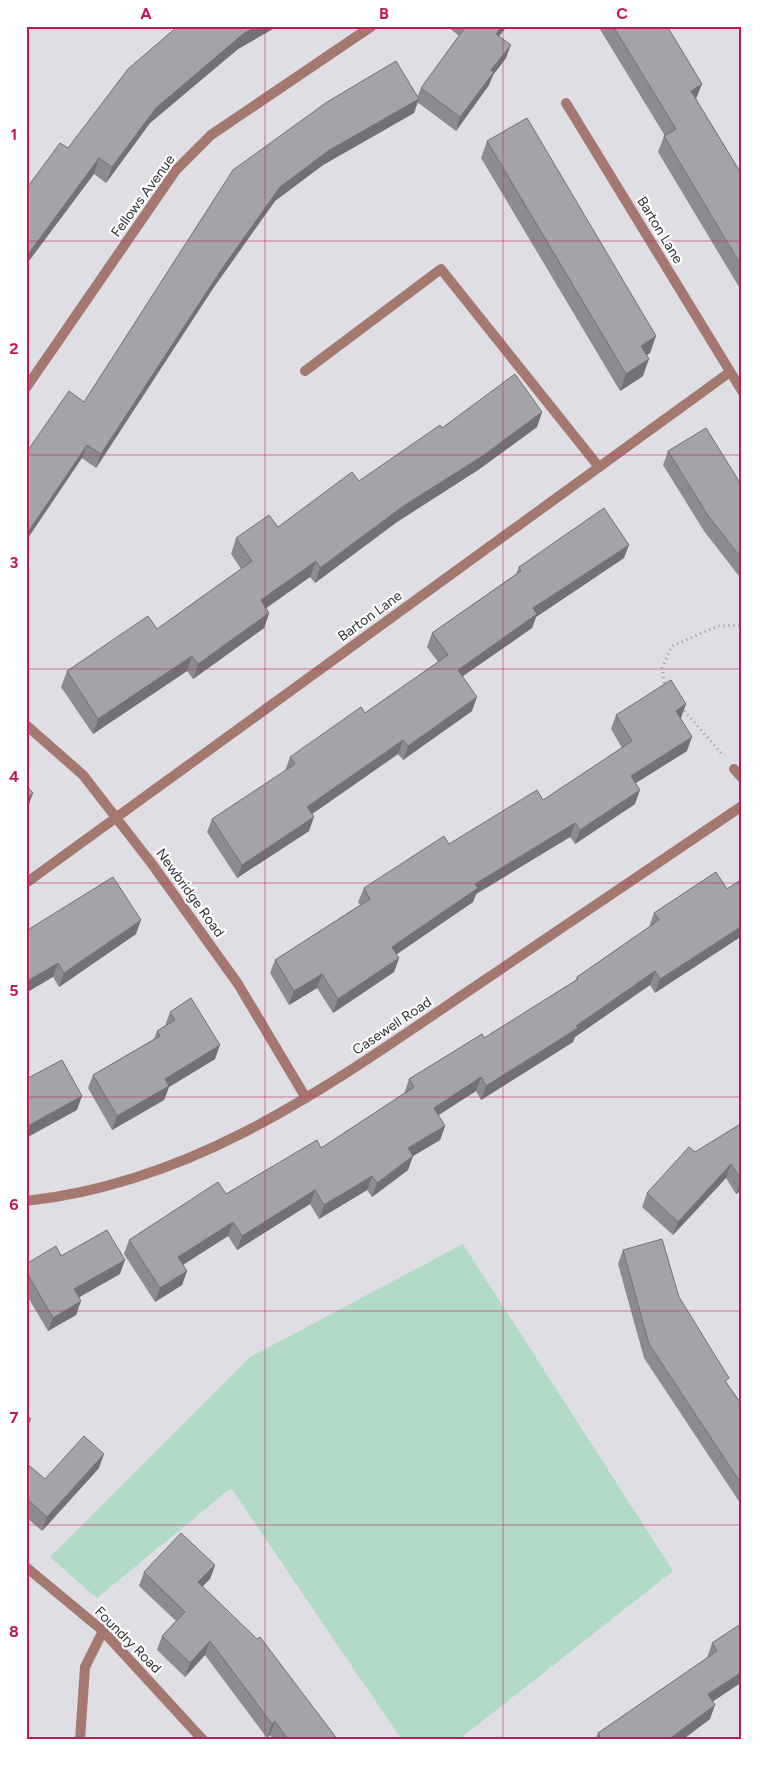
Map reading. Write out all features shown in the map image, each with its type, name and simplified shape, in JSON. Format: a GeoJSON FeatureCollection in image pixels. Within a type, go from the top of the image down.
{"type":"FeatureCollection","features":[{"type":"Feature","properties":{"kind":"street","name":"Fellows Avenue"},"geometry":{"type":"LineString","coordinates":[[26,388],[176,170],[211,135],[372,26]]}},
{"type":"Feature","properties":{"kind":"street","name":"Barton Lane"},"geometry":{"type":"LineString","coordinates":[[566,103],[742,391]]}},
{"type":"Feature","properties":{"kind":"street"},"geometry":{"type":"LineString","coordinates":[[305,371],[441,269],[599,467]]}},
{"type":"Feature","properties":{"kind":"street","name":"Barton Lane"},"geometry":{"type":"LineString","coordinates":[[26,883],[730,372]]}},
{"type":"Feature","properties":{"kind":"street","name":"Newbridge Road"},"geometry":{"type":"LineString","coordinates":[[26,725],[83,775],[116,817],[238,984],[306,1098]]}},
{"type":"Feature","properties":{"kind":"street"},"geometry":{"type":"LineString","coordinates":[[734,769],[742,778]]}},
{"type":"Feature","properties":{"kind":"street","name":"Casewell Road"},"geometry":{"type":"LineString","coordinates":[[26,1201],[62,1198],[138,1179],[198,1156],[270,1120],[377,1053],[742,806]]}},
{"type":"Feature","properties":{"kind":"street","name":"Foundry Road"},"geometry":{"type":"LineString","coordinates":[[26,1567],[103,1631],[203,1740]]}},
{"type":"Feature","properties":{"kind":"street"},"geometry":{"type":"LineString","coordinates":[[80,1740],[85,1667],[103,1631]]}},
{"type":"Feature","properties":{"kind":"path"},"geometry":{"type":"LineString","coordinates":[[666,694],[662,668],[672,646],[718,626],[742,625]]}},
{"type":"Feature","properties":{"kind":"path"},"geometry":{"type":"LineString","coordinates":[[677,704],[689,714],[734,769]]}},
{"type":"Feature","properties":{"kind":"green space"},"geometry":{"type":"Polygon","coordinates":[[[463,1244],[673,1571],[458,1740],[402,1740],[231,1488],[97,1598],[50,1557],[250,1357],[463,1244]]]}},
{"type":"Feature","properties":{"kind":"building"},"geometry":{"type":"Polygon","coordinates":[[[178,26],[257,26],[243,34],[156,108],[112,167],[99,158],[26,257],[26,189],[60,143],[68,148],[128,69],[178,26]]]}},
{"type":"Feature","properties":{"kind":"building"},"geometry":{"type":"Polygon","coordinates":[[[466,26],[502,26],[496,34],[511,45],[491,70],[494,72],[460,117],[421,88],[466,26]]]}},
{"type":"Feature","properties":{"kind":"building"},"geometry":{"type":"Polygon","coordinates":[[[613,26],[667,26],[702,84],[691,91],[742,175],[742,267],[664,136],[676,129],[613,26]]]}},
{"type":"Feature","properties":{"kind":"building"},"geometry":{"type":"Polygon","coordinates":[[[396,61],[419,99],[328,151],[280,187],[219,273],[101,454],[87,445],[26,535],[26,453],[69,391],[84,402],[233,170],[327,102],[396,61]]]}},
{"type":"Feature","properties":{"kind":"building"},"geometry":{"type":"Polygon","coordinates":[[[527,118],[656,336],[641,346],[649,359],[626,374],[487,141],[527,118]]]}},
{"type":"Feature","properties":{"kind":"building"},"geometry":{"type":"Polygon","coordinates":[[[515,374],[542,412],[484,455],[402,507],[320,568],[316,561],[261,600],[269,613],[198,664],[192,656],[98,719],[67,671],[148,616],[157,629],[252,561],[236,538],[269,515],[278,527],[352,472],[359,481],[440,425],[442,428],[515,374]]]}},
{"type":"Feature","properties":{"kind":"building"},"geometry":{"type":"Polygon","coordinates":[[[706,428],[742,486],[742,559],[709,517],[668,451],[706,428]]]}},
{"type":"Feature","properties":{"kind":"building"},"geometry":{"type":"Polygon","coordinates":[[[604,508],[629,545],[533,608],[537,614],[458,670],[477,697],[408,746],[403,740],[307,807],[314,817],[242,865],[212,819],[295,764],[290,757],[361,707],[365,713],[448,655],[432,633],[521,571],[519,567],[604,508]]]}},
{"type":"Feature","properties":{"kind":"building"},"geometry":{"type":"Polygon","coordinates":[[[671,680],[686,704],[676,711],[692,737],[631,776],[640,790],[580,830],[575,823],[475,884],[478,888],[392,947],[399,958],[338,999],[322,974],[294,991],[275,960],[370,899],[364,888],[444,836],[449,844],[537,790],[543,800],[632,741],[616,715],[671,680]]]}},
{"type":"Feature","properties":{"kind":"building"},"geometry":{"type":"Polygon","coordinates":[[[26,785],[33,793],[26,799],[26,785]]]}},
{"type":"Feature","properties":{"kind":"building"},"geometry":{"type":"Polygon","coordinates":[[[716,872],[727,889],[742,879],[742,926],[660,979],[655,971],[576,1026],[578,1028],[486,1086],[481,1077],[434,1108],[445,1126],[408,1148],[413,1156],[377,1183],[372,1176],[324,1205],[315,1190],[242,1236],[233,1222],[178,1257],[187,1271],[160,1288],[129,1240],[218,1182],[226,1194],[317,1140],[321,1148],[414,1087],[409,1079],[482,1034],[484,1038],[578,979],[577,977],[659,920],[654,913],[716,872]]]}},
{"type":"Feature","properties":{"kind":"building"},"geometry":{"type":"Polygon","coordinates":[[[113,877],[141,920],[64,973],[58,963],[26,982],[26,931],[113,877]]]}},
{"type":"Feature","properties":{"kind":"building"},"geometry":{"type":"Polygon","coordinates":[[[191,998],[220,1045],[165,1079],[169,1086],[117,1116],[93,1075],[160,1036],[157,1031],[175,1020],[170,1012],[191,998]]]}},
{"type":"Feature","properties":{"kind":"building"},"geometry":{"type":"Polygon","coordinates":[[[62,1060],[82,1096],[26,1127],[26,1079],[62,1060]]]}},
{"type":"Feature","properties":{"kind":"building"},"geometry":{"type":"Polygon","coordinates":[[[742,1123],[742,1180],[731,1164],[678,1222],[647,1193],[689,1147],[695,1152],[742,1123]]]}},
{"type":"Feature","properties":{"kind":"building"},"geometry":{"type":"Polygon","coordinates":[[[107,1230],[125,1260],[74,1289],[81,1301],[53,1318],[26,1271],[26,1264],[56,1246],[61,1256],[107,1230]]]}},
{"type":"Feature","properties":{"kind":"building"},"geometry":{"type":"Polygon","coordinates":[[[662,1239],[679,1297],[729,1378],[725,1381],[742,1405],[742,1485],[649,1344],[623,1250],[662,1239]]]}},
{"type":"Feature","properties":{"kind":"building"},"geometry":{"type":"Polygon","coordinates":[[[26,1414],[31,1419],[26,1423],[26,1414]]]}},
{"type":"Feature","properties":{"kind":"building"},"geometry":{"type":"Polygon","coordinates":[[[84,1436],[104,1454],[47,1517],[26,1498],[26,1463],[45,1479],[84,1436]]]}},
{"type":"Feature","properties":{"kind":"building"},"geometry":{"type":"Polygon","coordinates":[[[181,1533],[215,1565],[198,1582],[257,1639],[260,1637],[338,1740],[288,1740],[275,1721],[272,1724],[210,1641],[190,1663],[162,1636],[185,1612],[144,1572],[181,1533]]]}},
{"type":"Feature","properties":{"kind":"building"},"geometry":{"type":"Polygon","coordinates":[[[742,1623],[742,1672],[708,1694],[715,1705],[668,1740],[595,1740],[600,1736],[598,1733],[717,1651],[712,1643],[742,1623]]]}}]}
